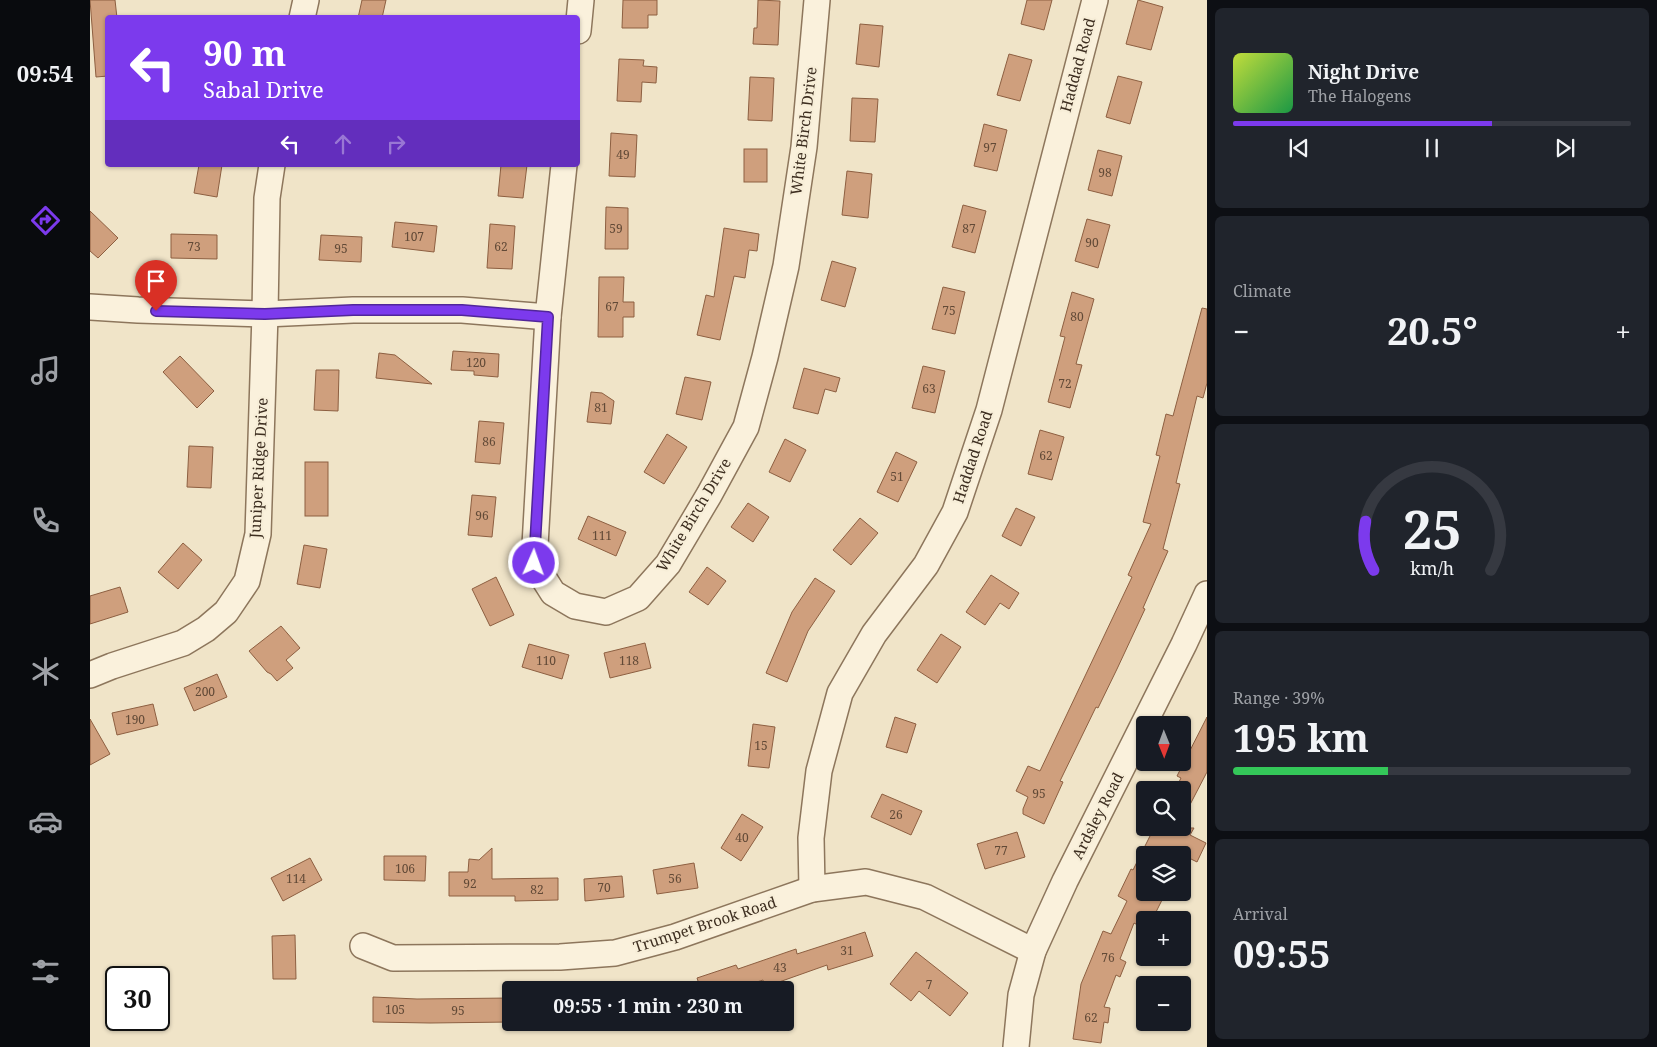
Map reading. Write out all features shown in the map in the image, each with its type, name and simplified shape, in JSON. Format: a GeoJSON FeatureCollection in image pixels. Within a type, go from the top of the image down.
{"type":"FeatureCollection","features":[{"type":"Feature","properties":{"kind":"street"},"geometry":{"type":"LineString","coordinates":[[303,15],[306,0]]}},
{"type":"Feature","properties":{"kind":"street"},"geometry":{"type":"LineString","coordinates":[[579,15],[580,0]]}},
{"type":"Feature","properties":{"kind":"street","name":"White Birch Drive"},"geometry":{"type":"LineString","coordinates":[[564,167],[548,317],[534,563],[553,593],[575,606],[606,612],[638,598],[668,564],[746,427],[765,358],[786,266],[804,148],[817,0]]}},
{"type":"Feature","properties":{"kind":"street","name":"Haddad Road"},"geometry":{"type":"LineString","coordinates":[[812,889],[811,838],[819,771],[840,693],[874,634],[926,565],[955,512],[989,410],[1095,0]]}},
{"type":"Feature","properties":{"kind":"street","name":"Juniper Ridge Drive"},"geometry":{"type":"LineString","coordinates":[[90,675],[183,643],[206,629],[226,612],[247,581],[258,534],[265,314],[266,198],[272,167]]}},
{"type":"Feature","properties":{"kind":"street"},"geometry":{"type":"LineString","coordinates":[[90,307],[265,314],[353,310],[452,310],[548,317]]}},
{"type":"Feature","properties":{"kind":"street","name":"Ardsley Road"},"geometry":{"type":"LineString","coordinates":[[1016,1047],[1021,995],[1033,951],[1065,881],[1184,644],[1207,594]]}},
{"type":"Feature","properties":{"kind":"street","name":"Trumpet Brook Road"},"geometry":{"type":"LineString","coordinates":[[363,946],[393,958],[560,957],[615,953],[675,937],[812,889],[866,882],[925,897],[1033,951]]}},
{"type":"Feature","properties":{"kind":"building"},"geometry":{"type":"Polygon","coordinates":[[[90,0],[115,0],[117,15],[105,15],[105,76],[96,77],[90,0]]]}},
{"type":"Feature","properties":{"kind":"building"},"geometry":{"type":"Polygon","coordinates":[[[362,0],[386,0],[383,15],[359,15],[362,0]]]}},
{"type":"Feature","properties":{"kind":"building"},"geometry":{"type":"Polygon","coordinates":[[[623,0],[657,0],[657,15],[648,15],[648,28],[622,28],[623,0]]]}},
{"type":"Feature","properties":{"kind":"building"},"geometry":{"type":"Polygon","coordinates":[[[758,0],[780,1],[778,45],[753,44],[754,28],[757,28],[758,0]]]}},
{"type":"Feature","properties":{"kind":"building"},"geometry":{"type":"Polygon","coordinates":[[[1027,0],[1052,0],[1044,30],[1021,24],[1027,0]]]}},
{"type":"Feature","properties":{"kind":"building"},"geometry":{"type":"Polygon","coordinates":[[[1138,0],[1163,7],[1151,50],[1126,44],[1138,0]]]}},
{"type":"Feature","properties":{"kind":"building"},"geometry":{"type":"Polygon","coordinates":[[[860,24],[883,26],[879,67],[856,64],[860,24]]]}},
{"type":"Feature","properties":{"kind":"building"},"geometry":{"type":"Polygon","coordinates":[[[1009,54],[1032,60],[1020,101],[997,95],[1009,54]]]}},
{"type":"Feature","properties":{"kind":"building"},"geometry":{"type":"Polygon","coordinates":[[[619,59],[644,60],[643,66],[657,67],[656,83],[642,82],[641,102],[617,101],[619,59]]]}},
{"type":"Feature","properties":{"kind":"building"},"geometry":{"type":"Polygon","coordinates":[[[1118,76],[1142,82],[1130,124],[1106,117],[1118,76]]]}},
{"type":"Feature","properties":{"kind":"building"},"geometry":{"type":"Polygon","coordinates":[[[750,77],[774,78],[772,121],[748,120],[750,77]]]}},
{"type":"Feature","properties":{"kind":"building"},"geometry":{"type":"Polygon","coordinates":[[[852,98],[878,99],[875,142],[850,141],[852,98]]]}},
{"type":"Feature","properties":{"kind":"building"},"geometry":{"type":"Polygon","coordinates":[[[984,124],[1007,130],[997,171],[974,166],[984,124]]]}},
{"type":"Feature","properties":{"kind":"building"},"geometry":{"type":"Polygon","coordinates":[[[611,133],[637,135],[635,177],[609,176],[611,133]]]}},
{"type":"Feature","properties":{"kind":"building"},"geometry":{"type":"Polygon","coordinates":[[[744,149],[767,149],[767,182],[744,182],[744,149]]]}},
{"type":"Feature","properties":{"kind":"building"},"geometry":{"type":"Polygon","coordinates":[[[1098,150],[1122,156],[1112,196],[1088,190],[1098,150]]]}},
{"type":"Feature","properties":{"kind":"building"},"geometry":{"type":"Polygon","coordinates":[[[199,167],[222,167],[217,197],[194,193],[199,167]]]}},
{"type":"Feature","properties":{"kind":"building"},"geometry":{"type":"Polygon","coordinates":[[[501,167],[527,167],[523,198],[498,196],[501,167]]]}},
{"type":"Feature","properties":{"kind":"building"},"geometry":{"type":"Polygon","coordinates":[[[847,171],[872,174],[868,218],[842,215],[847,171]]]}},
{"type":"Feature","properties":{"kind":"building"},"geometry":{"type":"Polygon","coordinates":[[[963,205],[986,211],[975,253],[952,247],[963,205]]]}},
{"type":"Feature","properties":{"kind":"building"},"geometry":{"type":"Polygon","coordinates":[[[606,207],[628,208],[628,249],[605,249],[606,207]]]}},
{"type":"Feature","properties":{"kind":"building"},"geometry":{"type":"Polygon","coordinates":[[[90,211],[118,238],[98,258],[90,251],[90,211]]]}},
{"type":"Feature","properties":{"kind":"building"},"geometry":{"type":"Polygon","coordinates":[[[1087,219],[1110,225],[1098,268],[1075,261],[1087,219]]]}},
{"type":"Feature","properties":{"kind":"building"},"geometry":{"type":"Polygon","coordinates":[[[395,222],[437,226],[434,252],[392,247],[395,222]]]}},
{"type":"Feature","properties":{"kind":"building"},"geometry":{"type":"Polygon","coordinates":[[[490,224],[515,226],[512,269],[487,268],[490,224]]]}},
{"type":"Feature","properties":{"kind":"building"},"geometry":{"type":"Polygon","coordinates":[[[724,228],[759,234],[757,251],[749,250],[745,278],[734,276],[720,340],[697,335],[706,295],[714,297],[724,228]]]}},
{"type":"Feature","properties":{"kind":"building"},"geometry":{"type":"Polygon","coordinates":[[[171,234],[217,235],[217,259],[171,258],[171,234]]]}},
{"type":"Feature","properties":{"kind":"building"},"geometry":{"type":"Polygon","coordinates":[[[321,235],[362,237],[361,262],[319,260],[321,235]]]}},
{"type":"Feature","properties":{"kind":"building"},"geometry":{"type":"Polygon","coordinates":[[[832,261],[856,268],[845,307],[821,300],[832,261]]]}},
{"type":"Feature","properties":{"kind":"building"},"geometry":{"type":"Polygon","coordinates":[[[599,277],[624,277],[623,302],[634,302],[634,317],[623,317],[623,337],[598,337],[599,277]]]}},
{"type":"Feature","properties":{"kind":"building"},"geometry":{"type":"Polygon","coordinates":[[[943,287],[965,292],[955,334],[932,329],[943,287]]]}},
{"type":"Feature","properties":{"kind":"building"},"geometry":{"type":"Polygon","coordinates":[[[1072,292],[1094,299],[1076,364],[1082,365],[1070,408],[1048,402],[1065,337],[1060,336],[1072,292]]]}},
{"type":"Feature","properties":{"kind":"building"},"geometry":{"type":"Polygon","coordinates":[[[1202,308],[1207,309],[1207,383],[1203,398],[1197,396],[1176,483],[1180,484],[1163,549],[1168,551],[1143,608],[1145,609],[1117,669],[1060,781],[1063,782],[1044,824],[1023,814],[1028,797],[1016,791],[1028,766],[1040,771],[1132,577],[1128,575],[1151,524],[1143,522],[1160,456],[1156,455],[1166,414],[1173,416],[1202,308]]]}},
{"type":"Feature","properties":{"kind":"building"},"geometry":{"type":"Polygon","coordinates":[[[453,351],[499,354],[498,377],[474,375],[474,371],[451,370],[453,351]]]}},
{"type":"Feature","properties":{"kind":"building"},"geometry":{"type":"Polygon","coordinates":[[[379,353],[395,355],[432,384],[376,378],[379,353]]]}},
{"type":"Feature","properties":{"kind":"building"},"geometry":{"type":"Polygon","coordinates":[[[180,356],[214,391],[197,408],[163,372],[180,356]]]}},
{"type":"Feature","properties":{"kind":"building"},"geometry":{"type":"Polygon","coordinates":[[[923,366],[945,371],[935,413],[912,408],[923,366]]]}},
{"type":"Feature","properties":{"kind":"building"},"geometry":{"type":"Polygon","coordinates":[[[804,368],[840,378],[836,392],[825,389],[818,414],[793,408],[804,368]]]}},
{"type":"Feature","properties":{"kind":"building"},"geometry":{"type":"Polygon","coordinates":[[[316,370],[339,370],[338,411],[314,410],[316,370]]]}},
{"type":"Feature","properties":{"kind":"building"},"geometry":{"type":"Polygon","coordinates":[[[685,377],[711,382],[702,420],[676,414],[685,377]]]}},
{"type":"Feature","properties":{"kind":"building"},"geometry":{"type":"Polygon","coordinates":[[[591,392],[602,393],[614,401],[611,424],[587,422],[591,392]]]}},
{"type":"Feature","properties":{"kind":"building"},"geometry":{"type":"Polygon","coordinates":[[[479,421],[504,423],[500,464],[475,462],[479,421]]]}},
{"type":"Feature","properties":{"kind":"building"},"geometry":{"type":"Polygon","coordinates":[[[1040,430],[1064,437],[1052,480],[1028,474],[1040,430]]]}},
{"type":"Feature","properties":{"kind":"building"},"geometry":{"type":"Polygon","coordinates":[[[667,434],[687,447],[664,484],[644,472],[667,434]]]}},
{"type":"Feature","properties":{"kind":"building"},"geometry":{"type":"Polygon","coordinates":[[[785,439],[806,450],[790,482],[769,472],[785,439]]]}},
{"type":"Feature","properties":{"kind":"building"},"geometry":{"type":"Polygon","coordinates":[[[189,446],[213,447],[211,488],[187,487],[189,446]]]}},
{"type":"Feature","properties":{"kind":"building"},"geometry":{"type":"Polygon","coordinates":[[[896,452],[917,462],[898,502],[877,492],[896,452]]]}},
{"type":"Feature","properties":{"kind":"building"},"geometry":{"type":"Polygon","coordinates":[[[305,462],[328,462],[328,516],[305,516],[305,462]]]}},
{"type":"Feature","properties":{"kind":"building"},"geometry":{"type":"Polygon","coordinates":[[[472,495],[496,497],[492,537],[468,535],[472,495]]]}},
{"type":"Feature","properties":{"kind":"building"},"geometry":{"type":"Polygon","coordinates":[[[748,503],[769,517],[753,542],[731,527],[748,503]]]}},
{"type":"Feature","properties":{"kind":"building"},"geometry":{"type":"Polygon","coordinates":[[[1016,508],[1035,517],[1021,546],[1002,536],[1016,508]]]}},
{"type":"Feature","properties":{"kind":"building"},"geometry":{"type":"Polygon","coordinates":[[[588,516],[626,532],[616,556],[578,539],[588,516]]]}},
{"type":"Feature","properties":{"kind":"building"},"geometry":{"type":"Polygon","coordinates":[[[860,518],[878,533],[851,565],[833,550],[860,518]]]}},
{"type":"Feature","properties":{"kind":"building"},"geometry":{"type":"Polygon","coordinates":[[[183,543],[202,560],[178,589],[158,572],[183,543]]]}},
{"type":"Feature","properties":{"kind":"building"},"geometry":{"type":"Polygon","coordinates":[[[304,545],[327,549],[320,588],[297,584],[304,545]]]}},
{"type":"Feature","properties":{"kind":"building"},"geometry":{"type":"Polygon","coordinates":[[[707,567],[726,581],[708,605],[689,592],[707,567]]]}},
{"type":"Feature","properties":{"kind":"building"},"geometry":{"type":"Polygon","coordinates":[[[991,575],[1019,593],[1009,609],[1000,603],[985,625],[966,612],[991,575]]]}},
{"type":"Feature","properties":{"kind":"building"},"geometry":{"type":"Polygon","coordinates":[[[496,577],[514,615],[490,626],[472,589],[496,577]]]}},
{"type":"Feature","properties":{"kind":"building"},"geometry":{"type":"Polygon","coordinates":[[[815,578],[835,591],[808,631],[787,682],[766,673],[792,612],[815,578]]]}},
{"type":"Feature","properties":{"kind":"building"},"geometry":{"type":"Polygon","coordinates":[[[120,587],[128,612],[90,624],[90,596],[120,587]]]}},
{"type":"Feature","properties":{"kind":"building"},"geometry":{"type":"Polygon","coordinates":[[[281,626],[300,648],[286,660],[293,668],[277,681],[249,651],[281,626]]]}},
{"type":"Feature","properties":{"kind":"building"},"geometry":{"type":"Polygon","coordinates":[[[941,634],[961,647],[937,683],[917,670],[941,634]]]}},
{"type":"Feature","properties":{"kind":"building"},"geometry":{"type":"Polygon","coordinates":[[[645,643],[651,668],[610,678],[604,653],[645,643]]]}},
{"type":"Feature","properties":{"kind":"building"},"geometry":{"type":"Polygon","coordinates":[[[529,644],[569,655],[562,679],[522,667],[529,644]]]}},
{"type":"Feature","properties":{"kind":"building"},"geometry":{"type":"Polygon","coordinates":[[[217,674],[227,697],[194,711],[184,688],[217,674]]]}},
{"type":"Feature","properties":{"kind":"building"},"geometry":{"type":"Polygon","coordinates":[[[153,704],[158,725],[117,735],[112,713],[153,704]]]}},
{"type":"Feature","properties":{"kind":"building"},"geometry":{"type":"Polygon","coordinates":[[[895,717],[916,724],[907,753],[886,747],[895,717]]]}},
{"type":"Feature","properties":{"kind":"building"},"geometry":{"type":"Polygon","coordinates":[[[1207,717],[1207,772],[1191,803],[1191,781],[1180,781],[1181,778],[1177,776],[1180,771],[1191,771],[1191,748],[1207,717]]]}},
{"type":"Feature","properties":{"kind":"building"},"geometry":{"type":"Polygon","coordinates":[[[90,719],[110,754],[90,765],[90,719]]]}},
{"type":"Feature","properties":{"kind":"building"},"geometry":{"type":"Polygon","coordinates":[[[753,724],[775,727],[769,768],[748,766],[753,724]]]}},
{"type":"Feature","properties":{"kind":"building"},"geometry":{"type":"Polygon","coordinates":[[[882,794],[922,811],[911,835],[871,817],[882,794]]]}},
{"type":"Feature","properties":{"kind":"building"},"geometry":{"type":"Polygon","coordinates":[[[742,814],[763,827],[741,861],[721,848],[742,814]]]}},
{"type":"Feature","properties":{"kind":"building"},"geometry":{"type":"Polygon","coordinates":[[[1017,832],[1025,857],[985,869],[977,844],[1017,832]]]}},
{"type":"Feature","properties":{"kind":"building"},"geometry":{"type":"Polygon","coordinates":[[[1150,836],[1191,836],[1206,843],[1197,862],[1191,859],[1191,846],[1145,846],[1150,836]]]}},
{"type":"Feature","properties":{"kind":"building"},"geometry":{"type":"Polygon","coordinates":[[[492,848],[492,879],[558,878],[558,900],[515,901],[515,896],[449,896],[449,872],[468,872],[469,859],[479,860],[492,848]]]}},
{"type":"Feature","properties":{"kind":"building"},"geometry":{"type":"Polygon","coordinates":[[[384,856],[426,856],[425,881],[384,880],[384,856]]]}},
{"type":"Feature","properties":{"kind":"building"},"geometry":{"type":"Polygon","coordinates":[[[310,858],[322,880],[283,901],[271,878],[310,858]]]}},
{"type":"Feature","properties":{"kind":"building"},"geometry":{"type":"Polygon","coordinates":[[[694,863],[698,888],[657,894],[653,870],[694,863]]]}},
{"type":"Feature","properties":{"kind":"building"},"geometry":{"type":"Polygon","coordinates":[[[1136,864],[1136,901],[1162,901],[1156,911],[1136,911],[1136,924],[1134,923],[1120,959],[1126,962],[1120,977],[1116,975],[1104,1007],[1110,1008],[1108,1023],[1104,1022],[1101,1043],[1073,1039],[1081,984],[1103,931],[1111,934],[1127,901],[1118,896],[1131,869],[1133,870],[1136,864]]]}},
{"type":"Feature","properties":{"kind":"building"},"geometry":{"type":"Polygon","coordinates":[[[622,876],[624,897],[585,901],[584,879],[622,876]]]}},
{"type":"Feature","properties":{"kind":"building"},"geometry":{"type":"Polygon","coordinates":[[[865,932],[873,956],[828,970],[827,965],[782,981],[698,981],[697,978],[736,965],[738,969],[796,949],[797,954],[865,932]]]}},
{"type":"Feature","properties":{"kind":"building"},"geometry":{"type":"Polygon","coordinates":[[[295,935],[296,979],[273,979],[272,936],[295,935]]]}},
{"type":"Feature","properties":{"kind":"building"},"geometry":{"type":"Polygon","coordinates":[[[916,952],[968,993],[950,1016],[919,991],[911,1001],[890,984],[916,952]]]}},
{"type":"Feature","properties":{"kind":"building"},"geometry":{"type":"Polygon","coordinates":[[[373,997],[417,999],[502,998],[502,1022],[373,1022],[373,997]]]}},
{"type":"Feature","properties":{"kind":"route"},"geometry":{"type":"LineString","coordinates":[[156,311],[265,314],[353,310],[462,310],[548,317],[534,563]]}}]}
